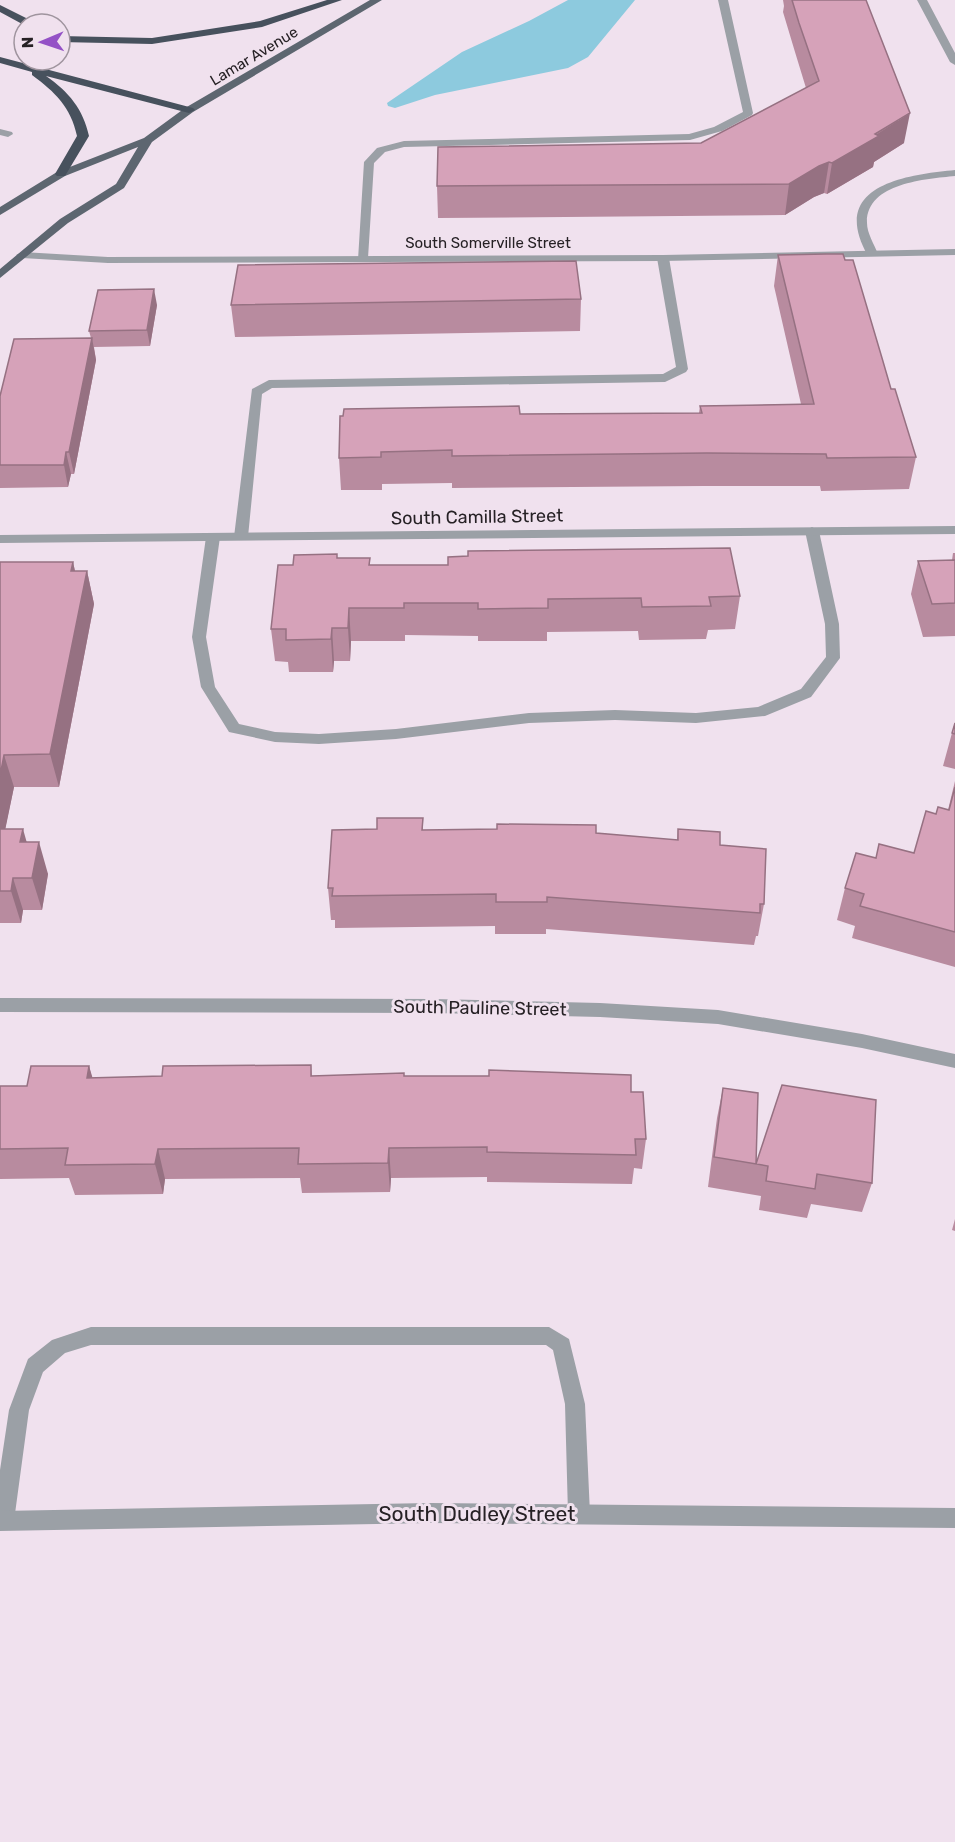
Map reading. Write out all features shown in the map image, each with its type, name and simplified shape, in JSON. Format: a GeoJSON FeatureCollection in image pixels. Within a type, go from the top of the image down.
{"type":"FeatureCollection","features":[{"type":"Feature","properties":{"kind":"highway"},"geometry":{"type":"LineString","coordinates":[[72,39],[152,41],[262,24],[337,0]]}},
{"type":"Feature","properties":{"kind":"highway"},"geometry":{"type":"LineString","coordinates":[[34,72],[73,104],[80,119],[83,136],[61,174]]}},
{"type":"Feature","properties":{"kind":"highway"},"geometry":{"type":"LineString","coordinates":[[49,72],[189,110]]}},
{"type":"Feature","properties":{"kind":"main road","name":"Lamar Avenue"},"geometry":{"type":"LineString","coordinates":[[148,140],[189,110],[377,0]]}},
{"type":"Feature","properties":{"kind":"main road"},"geometry":{"type":"LineString","coordinates":[[0,212],[61,174],[148,140]]}},
{"type":"Feature","properties":{"kind":"main road"},"geometry":{"type":"LineString","coordinates":[[0,275],[64,221],[120,186],[148,140]]}},
{"type":"Feature","properties":{"kind":"street"},"geometry":{"type":"LineString","coordinates":[[362,258],[369,162],[381,150],[404,144],[690,136],[718,129],[748,112],[723,0]]}},
{"type":"Feature","properties":{"kind":"street"},"geometry":{"type":"LineString","coordinates":[[922,0],[955,61]]}},
{"type":"Feature","properties":{"kind":"street"},"geometry":{"type":"LineString","coordinates":[[872,254],[861,222],[866,202],[884,188],[915,177],[955,173]]}},
{"type":"Feature","properties":{"kind":"street","name":"South Somerville Street"},"geometry":{"type":"LineString","coordinates":[[22,255],[108,260],[663,258],[955,252]]}},
{"type":"Feature","properties":{"kind":"street"},"geometry":{"type":"LineString","coordinates":[[241,537],[256,392],[270,384],[665,378],[682,369],[663,258]]}},
{"type":"Feature","properties":{"kind":"street","name":"South Camilla Street"},"geometry":{"type":"LineString","coordinates":[[0,539],[955,530]]}},
{"type":"Feature","properties":{"kind":"street"},"geometry":{"type":"LineString","coordinates":[[213,537],[199,637],[208,687],[234,728],[275,737],[319,739],[396,734],[529,718],[615,716],[696,718],[760,712],[807,693],[833,658],[832,624],[812,531]]}},
{"type":"Feature","properties":{"kind":"street","name":"South Pauline Street"},"geometry":{"type":"LineString","coordinates":[[0,1005],[445,1006],[600,1010],[718,1017],[862,1041],[955,1061]]}},
{"type":"Feature","properties":{"kind":"street"},"geometry":{"type":"LineString","coordinates":[[1,1521],[19,1410],[35,1366],[59,1346],[91,1336],[549,1336],[562,1345],[575,1404],[579,1514]]}},
{"type":"Feature","properties":{"kind":"street","name":"South Dudley Street"},"geometry":{"type":"LineString","coordinates":[[1,1521],[430,1512],[955,1518]]}},
{"type":"Feature","properties":{"kind":"water"},"geometry":{"type":"Polygon","coordinates":[[[568,0],[635,0],[588,57],[568,68],[435,95],[395,108],[388,106],[387,103],[462,52],[568,0]]]}},
{"type":"Feature","properties":{"kind":"building"},"geometry":{"type":"Polygon","coordinates":[[[792,0],[866,0],[910,113],[875,134],[879,136],[789,184],[437,186],[438,147],[701,143],[819,81],[792,0]]]}},
{"type":"Feature","properties":{"kind":"building"},"geometry":{"type":"Polygon","coordinates":[[[843,254],[845,260],[853,260],[891,389],[895,389],[916,457],[827,458],[826,454],[707,453],[452,456],[452,450],[381,452],[381,457],[339,458],[340,416],[343,416],[344,409],[519,406],[520,414],[702,413],[700,406],[814,404],[778,255],[843,254]]]}},
{"type":"Feature","properties":{"kind":"building"},"geometry":{"type":"Polygon","coordinates":[[[576,261],[581,299],[231,305],[238,265],[576,261]]]}},
{"type":"Feature","properties":{"kind":"building"},"geometry":{"type":"Polygon","coordinates":[[[154,289],[147,330],[89,331],[98,290],[154,289]]]}},
{"type":"Feature","properties":{"kind":"building"},"geometry":{"type":"Polygon","coordinates":[[[92,338],[69,452],[66,452],[64,465],[0,465],[0,396],[14,339],[92,338]]]}},
{"type":"Feature","properties":{"kind":"building"},"geometry":{"type":"Polygon","coordinates":[[[730,548],[740,596],[709,597],[711,606],[642,607],[641,598],[548,599],[548,608],[478,609],[478,603],[404,603],[404,608],[349,608],[348,628],[332,628],[331,639],[286,640],[286,629],[271,629],[278,565],[293,565],[294,555],[337,554],[337,558],[370,558],[369,565],[448,565],[448,557],[468,556],[468,551],[730,548]]]}},
{"type":"Feature","properties":{"kind":"building"},"geometry":{"type":"Polygon","coordinates":[[[955,560],[955,603],[932,604],[918,561],[955,560]]]}},
{"type":"Feature","properties":{"kind":"building"},"geometry":{"type":"Polygon","coordinates":[[[0,562],[73,562],[71,571],[87,571],[50,754],[4,755],[0,776],[0,562]]]}},
{"type":"Feature","properties":{"kind":"building"},"geometry":{"type":"Polygon","coordinates":[[[955,787],[955,932],[860,906],[864,894],[845,888],[856,853],[876,858],[879,844],[914,853],[926,811],[936,814],[938,807],[949,810],[955,787]]]}},
{"type":"Feature","properties":{"kind":"building"},"geometry":{"type":"Polygon","coordinates":[[[377,818],[423,818],[422,830],[497,829],[497,824],[596,825],[596,833],[678,840],[678,829],[720,832],[720,845],[766,849],[764,904],[760,904],[760,913],[547,897],[547,902],[496,902],[496,894],[332,896],[333,888],[328,888],[332,830],[377,829],[377,818]]]}},
{"type":"Feature","properties":{"kind":"building"},"geometry":{"type":"Polygon","coordinates":[[[0,829],[23,829],[20,842],[39,842],[32,878],[13,878],[11,891],[0,891],[0,829]]]}},
{"type":"Feature","properties":{"kind":"building"},"geometry":{"type":"Polygon","coordinates":[[[311,1065],[311,1076],[404,1073],[404,1076],[489,1076],[489,1070],[631,1075],[631,1092],[643,1092],[646,1139],[635,1139],[636,1155],[487,1152],[487,1147],[389,1148],[388,1163],[298,1164],[299,1148],[158,1149],[155,1164],[65,1165],[68,1148],[0,1149],[0,1086],[27,1086],[31,1066],[89,1066],[87,1078],[162,1076],[163,1066],[311,1065]]]}},
{"type":"Feature","properties":{"kind":"building"},"geometry":{"type":"Polygon","coordinates":[[[782,1085],[876,1100],[872,1183],[817,1174],[815,1189],[766,1181],[768,1166],[756,1164],[782,1085]]]}},
{"type":"Feature","properties":{"kind":"building"},"geometry":{"type":"Polygon","coordinates":[[[723,1088],[758,1093],[756,1164],[714,1157],[723,1088]]]}}]}
